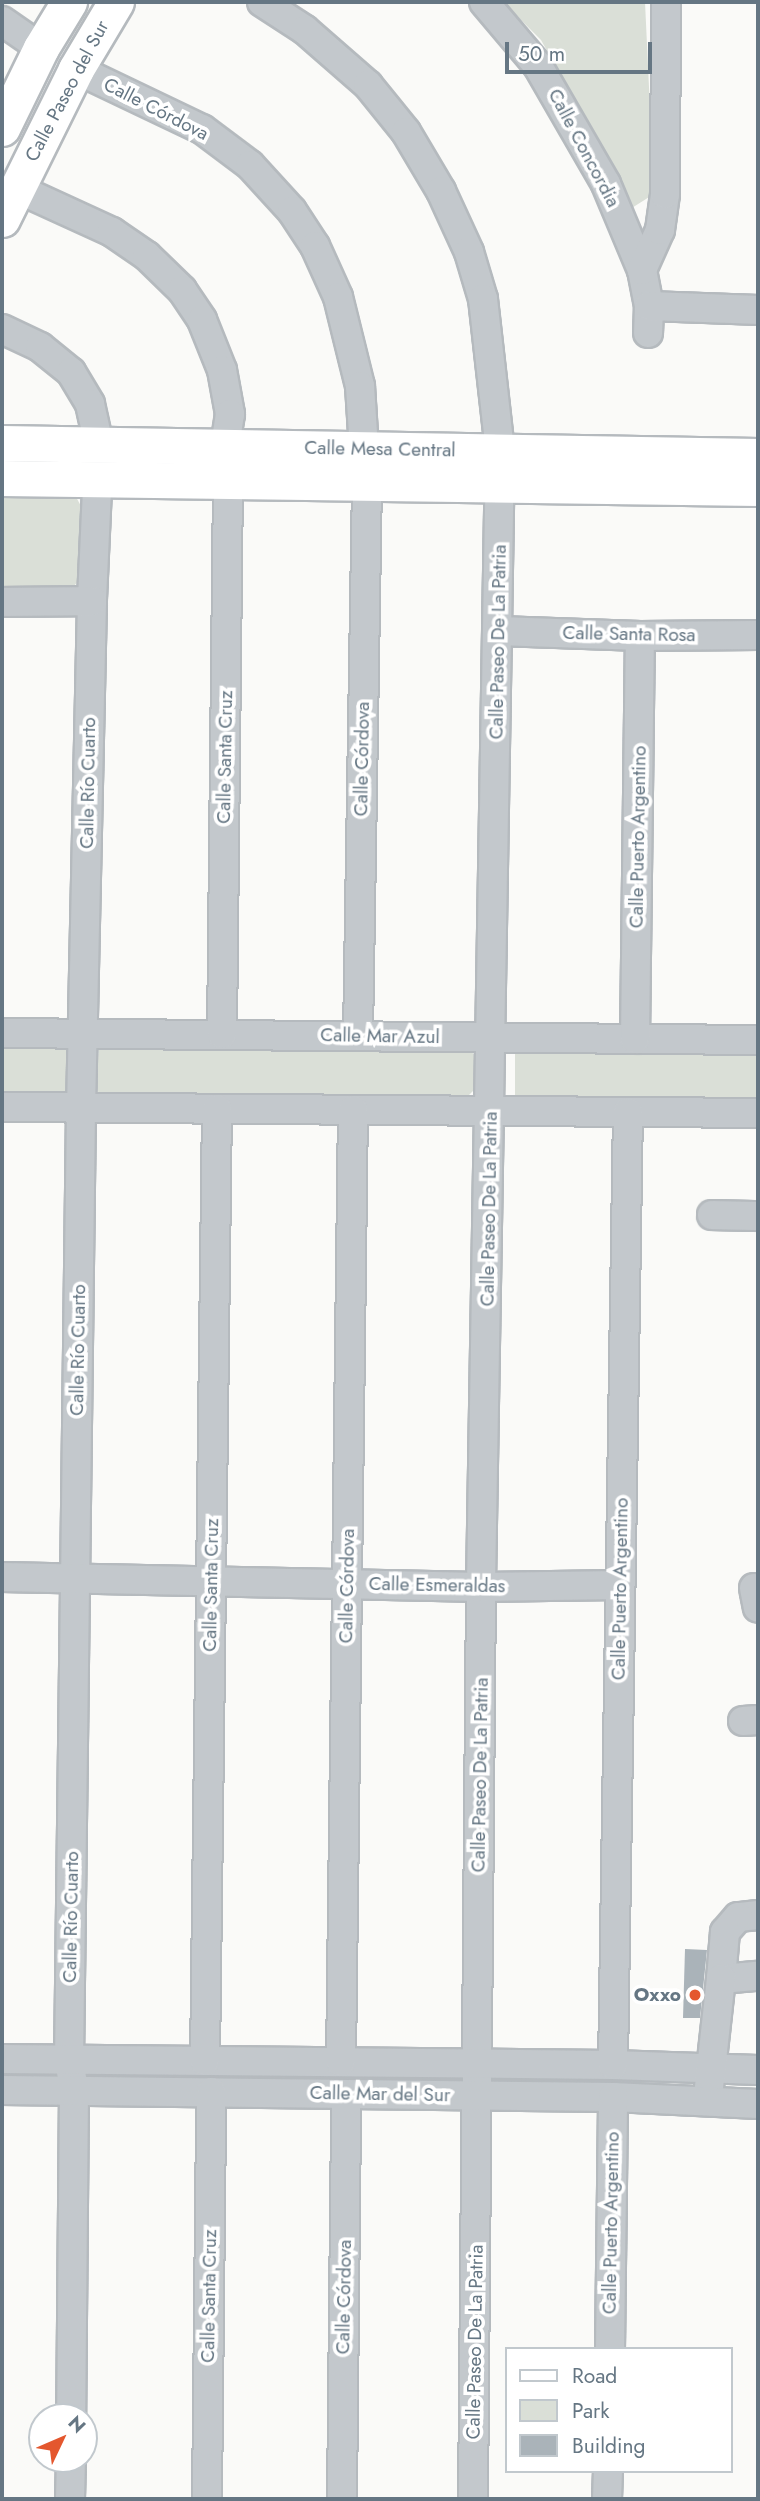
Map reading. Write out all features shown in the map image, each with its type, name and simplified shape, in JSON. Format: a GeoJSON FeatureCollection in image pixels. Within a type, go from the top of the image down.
{"type":"FeatureCollection","features":[{"type":"Feature","properties":{"kind":"main road","name":"Calle Paseo del Sur"},"geometry":{"type":"LineString","coordinates":[[2,128],[41,48],[69,2]]}},
{"type":"Feature","properties":{"kind":"main road","name":"Calle Paseo del Sur"},"geometry":{"type":"LineString","coordinates":[[2,219],[76,69],[116,2]]}},
{"type":"Feature","properties":{"kind":"main road","name":"Calle Mesa Central"},"geometry":{"type":"LineString","coordinates":[[2,443],[99,461],[365,466],[500,468],[758,456]]}},
{"type":"Feature","properties":{"kind":"main road","name":"Calle Mesa Central"},"geometry":{"type":"LineString","coordinates":[[2,478],[99,461]]}},
{"type":"Feature","properties":{"kind":"main road","name":"Calle Mesa Central"},"geometry":{"type":"LineString","coordinates":[[500,468],[758,488]]}},
{"type":"Feature","properties":{"kind":"street","name":"Calle Paseo De La Patria"},"geometry":{"type":"LineString","coordinates":[[262,2],[313,37],[368,85],[406,132],[441,191],[469,252],[483,299],[500,468],[481,1587],[473,2499]]}},
{"type":"Feature","properties":{"kind":"street","name":"Calle Concordia"},"geometry":{"type":"LineString","coordinates":[[484,2],[519,41],[559,100],[606,184],[642,270],[649,320],[758,310]]}},
{"type":"Feature","properties":{"kind":"street"},"geometry":{"type":"LineString","coordinates":[[642,270],[660,230],[665,194],[666,2]]}},
{"type":"Feature","properties":{"kind":"street"},"geometry":{"type":"LineString","coordinates":[[2,21],[41,48]]}},
{"type":"Feature","properties":{"kind":"street","name":"Calle Córdova"},"geometry":{"type":"LineString","coordinates":[[76,69],[202,129],[250,165],[292,211],[323,262],[345,321],[360,386],[365,466],[358,1036]]}},
{"type":"Feature","properties":{"kind":"street","name":"Calle Santa Cruz"},"geometry":{"type":"LineString","coordinates":[[16,188],[112,232],[147,256],[183,290],[202,320],[222,370],[230,414],[227,463],[222,1034]]}},
{"type":"Feature","properties":{"kind":"street","name":"Calle Río Cuarto"},"geometry":{"type":"LineString","coordinates":[[2,329],[40,346],[71,372],[90,404],[99,461],[92,601],[81,1108],[69,2059],[74,2091],[71,2403]]}},
{"type":"Feature","properties":{"kind":"street"},"geometry":{"type":"LineString","coordinates":[[2,602],[92,601]]}},
{"type":"Feature","properties":{"kind":"street","name":"Calle Santa Rosa"},"geometry":{"type":"LineString","coordinates":[[499,631],[640,636],[758,635]]}},
{"type":"Feature","properties":{"kind":"street","name":"Calle Puerto Argentino"},"geometry":{"type":"LineString","coordinates":[[635,1039],[640,636]]}},
{"type":"Feature","properties":{"kind":"street","name":"Calle Mar Azul"},"geometry":{"type":"LineString","coordinates":[[2,1034],[758,1040]]}},
{"type":"Feature","properties":{"kind":"street"},"geometry":{"type":"LineString","coordinates":[[2,1107],[758,1114]]}},
{"type":"Feature","properties":{"kind":"street","name":"Calle Santa Cruz"},"geometry":{"type":"LineString","coordinates":[[205,2061],[217,1109]]}},
{"type":"Feature","properties":{"kind":"street","name":"Calle Córdova"},"geometry":{"type":"LineString","coordinates":[[341,2062],[353,1110]]}},
{"type":"Feature","properties":{"kind":"street","name":"Calle Puerto Argentino"},"geometry":{"type":"LineString","coordinates":[[613,2065],[628,1112]]}},
{"type":"Feature","properties":{"kind":"street"},"geometry":{"type":"LineString","coordinates":[[712,1215],[758,1216]]}},
{"type":"Feature","properties":{"kind":"street","name":"Calle Esmeraldas"},"geometry":{"type":"LineString","coordinates":[[2,1577],[481,1587],[620,1585]]}},
{"type":"Feature","properties":{"kind":"street"},"geometry":{"type":"LineString","coordinates":[[707,2101],[725,1932],[738,1917],[758,1915]]}},
{"type":"Feature","properties":{"kind":"street"},"geometry":{"type":"LineString","coordinates":[[721,1979],[758,1976]]}},
{"type":"Feature","properties":{"kind":"street","name":"Calle Mar del Sur"},"geometry":{"type":"LineString","coordinates":[[2,2059],[613,2065],[758,2070]]}},
{"type":"Feature","properties":{"kind":"street","name":"Calle Mar del Sur"},"geometry":{"type":"LineString","coordinates":[[2,2090],[613,2097],[758,2104]]}},
{"type":"Feature","properties":{"kind":"street","name":"Calle Santa Cruz"},"geometry":{"type":"LineString","coordinates":[[207,2499],[211,2092]]}},
{"type":"Feature","properties":{"kind":"street","name":"Calle Córdova"},"geometry":{"type":"LineString","coordinates":[[342,2499],[346,2094]]}},
{"type":"Feature","properties":{"kind":"street","name":"Calle Puerto Argentino"},"geometry":{"type":"LineString","coordinates":[[610,2347],[613,2097]]}},
{"type":"Feature","properties":{"kind":"street"},"geometry":{"type":"LineString","coordinates":[[70,2499],[71,2473]]}},
{"type":"Feature","properties":{"kind":"street"},"geometry":{"type":"LineString","coordinates":[[607,2499],[608,2473]]}},
{"type":"Feature","properties":{"kind":"green space"},"geometry":{"type":"Polygon","coordinates":[[[503,2],[645,2],[654,194],[627,211],[579,108],[541,40],[503,2]]]}},
{"type":"Feature","properties":{"kind":"green space"},"geometry":{"type":"Polygon","coordinates":[[[63,493],[76,497],[81,506],[81,578],[66,595],[2,592],[2,497],[63,493]]]}},
{"type":"Feature","properties":{"kind":"green space"},"geometry":{"type":"Polygon","coordinates":[[[2,1042],[70,1046],[67,1102],[2,1099],[2,1042]]]}},
{"type":"Feature","properties":{"kind":"green space"},"geometry":{"type":"Polygon","coordinates":[[[99,1046],[463,1047],[474,1054],[474,1090],[467,1097],[100,1096],[96,1087],[99,1046]]]}},
{"type":"Feature","properties":{"kind":"green space"},"geometry":{"type":"Polygon","coordinates":[[[515,1051],[758,1051],[758,1105],[515,1105],[515,1051]]]}},
{"type":"Feature","properties":{"kind":"building"},"geometry":{"type":"Polygon","coordinates":[[[685,1949],[707,1950],[700,2018],[683,2018],[685,1949]]]}},
{"type":"Feature","properties":{"kind":"place","name":"Oxxo"},"geometry":{"type":"Point","coordinates":[695,1995]}}]}
